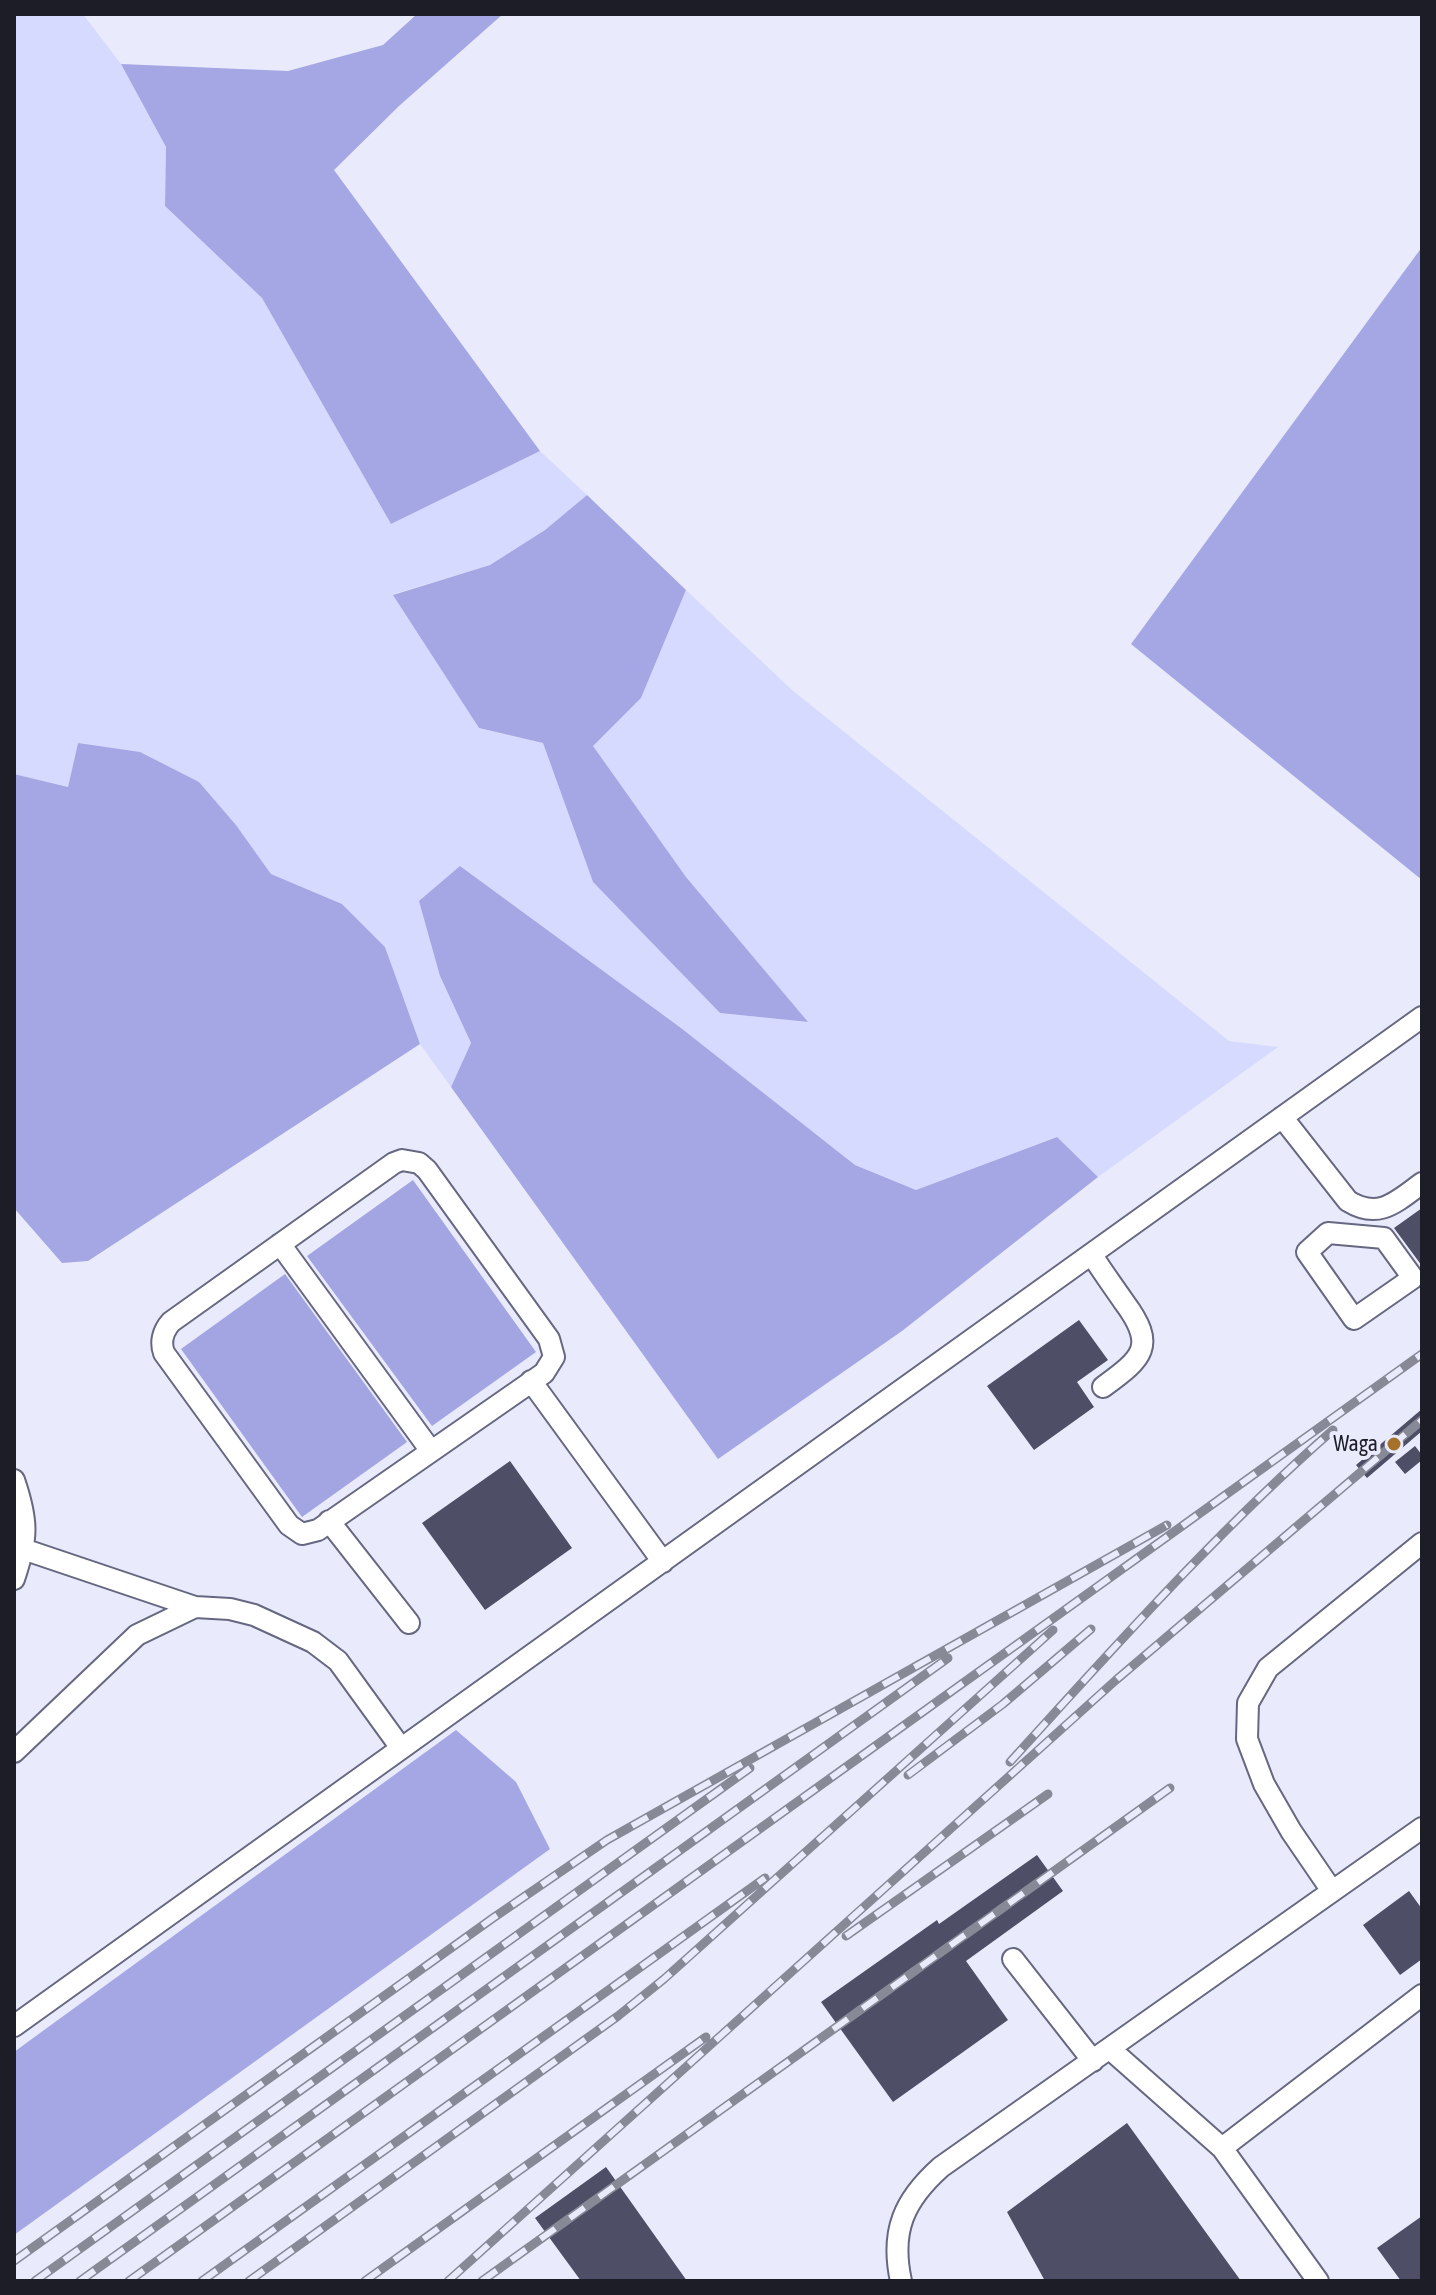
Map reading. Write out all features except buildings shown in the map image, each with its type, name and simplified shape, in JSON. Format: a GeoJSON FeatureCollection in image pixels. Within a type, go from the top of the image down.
{"type":"FeatureCollection","features":[{"type":"Feature","properties":{"kind":"lane"},"geometry":{"type":"LineString","coordinates":[[14,2026],[1422,1017]]}},
{"type":"Feature","properties":{"kind":"lane"},"geometry":{"type":"LineString","coordinates":[[1282,1117],[1348,1201],[1363,1210],[1385,1208],[1422,1183]]}},
{"type":"Feature","properties":{"kind":"lane"},"geometry":{"type":"LineString","coordinates":[[402,1160],[419,1163],[554,1348],[550,1367],[329,1521],[310,1533],[302,1534],[289,1525],[162,1346],[165,1328],[171,1322],[280,1244],[394,1163],[402,1160]]}},
{"type":"Feature","properties":{"kind":"lane"},"geometry":{"type":"LineString","coordinates":[[1353,1235],[1363,1210]]}},
{"type":"Feature","properties":{"kind":"lane"},"geometry":{"type":"LineString","coordinates":[[1328,1233],[1353,1235],[1384,1238],[1413,1278],[1354,1319],[1307,1252],[1328,1233]]}},
{"type":"Feature","properties":{"kind":"lane"},"geometry":{"type":"LineString","coordinates":[[280,1244],[431,1451]]}},
{"type":"Feature","properties":{"kind":"lane"},"geometry":{"type":"LineString","coordinates":[[1092,1255],[1140,1323],[1144,1340],[1139,1355],[1127,1369],[1103,1387]]}},
{"type":"Feature","properties":{"kind":"lane"},"geometry":{"type":"LineString","coordinates":[[531,1381],[663,1562]]}},
{"type":"Feature","properties":{"kind":"lane"},"geometry":{"type":"LineString","coordinates":[[14,1480],[25,1512],[14,1579]]}},
{"type":"Feature","properties":{"kind":"lane"},"geometry":{"type":"LineString","coordinates":[[329,1521],[409,1623]]}},
{"type":"Feature","properties":{"kind":"lane"},"geometry":{"type":"LineString","coordinates":[[1332,1891],[1291,1831],[1264,1784],[1247,1739],[1248,1703],[1268,1668],[1422,1543]]}},
{"type":"Feature","properties":{"kind":"lane"},"geometry":{"type":"LineString","coordinates":[[19,1547],[195,1607],[230,1609],[254,1615],[313,1642],[338,1661],[401,1748]]}},
{"type":"Feature","properties":{"kind":"lane"},"geometry":{"type":"LineString","coordinates":[[14,1752],[137,1635],[195,1607]]}},
{"type":"Feature","properties":{"kind":"lane"},"geometry":{"type":"LineString","coordinates":[[901,2281],[896,2257],[898,2233],[907,2206],[924,2182],[941,2167],[1422,1828]]}},
{"type":"Feature","properties":{"kind":"lane"},"geometry":{"type":"LineString","coordinates":[[1013,1959],[1093,2061]]}},
{"type":"Feature","properties":{"kind":"lane"},"geometry":{"type":"LineString","coordinates":[[1222,2148],[1422,1995]]}},
{"type":"Feature","properties":{"kind":"lane"},"geometry":{"type":"LineString","coordinates":[[1110,2049],[1222,2148],[1318,2281]]}},
{"type":"Feature","properties":{"kind":"shaded area"},"geometry":{"type":"Polygon","coordinates":[[[14,14],[83,14],[121,64],[166,147],[165,206],[262,298],[391,524],[540,451],[587,495],[545,530],[490,565],[394,594],[479,728],[543,743],[593,882],[720,1013],[807,1022],[686,877],[592,746],[641,698],[686,590],[792,690],[1229,1041],[1278,1047],[1098,1177],[1056,1137],[916,1190],[855,1165],[681,1028],[460,866],[440,976],[471,1043],[451,1087],[420,1044],[385,947],[342,904],[271,874],[236,825],[199,782],[78,743],[68,787],[14,774],[14,14]]]}},
{"type":"Feature","properties":{"kind":"shaded area"},"geometry":{"type":"Polygon","coordinates":[[[417,14],[503,14],[399,106],[334,170],[540,451],[391,524],[262,298],[165,206],[166,147],[121,64],[288,71],[383,45],[417,14]]]}},
{"type":"Feature","properties":{"kind":"shaded area"},"geometry":{"type":"Polygon","coordinates":[[[1422,247],[1422,880],[1131,644],[1422,247]]]}},
{"type":"Feature","properties":{"kind":"shaded area"},"geometry":{"type":"Polygon","coordinates":[[[587,495],[686,590],[641,698],[593,746],[686,877],[808,1022],[720,1013],[593,882],[543,743],[479,728],[393,595],[490,565],[545,530],[587,495]]]}},
{"type":"Feature","properties":{"kind":"shaded area"},"geometry":{"type":"Polygon","coordinates":[[[78,743],[140,752],[199,782],[236,825],[271,874],[342,904],[385,947],[420,1044],[88,1261],[62,1263],[14,1208],[14,774],[68,787],[78,743]]]}},
{"type":"Feature","properties":{"kind":"shaded area"},"geometry":{"type":"Polygon","coordinates":[[[460,866],[681,1028],[855,1165],[916,1190],[1057,1137],[1098,1177],[902,1331],[718,1459],[451,1087],[471,1043],[440,976],[419,901],[460,866]]]}},
{"type":"Feature","properties":{"kind":"shaded area"},"geometry":{"type":"Polygon","coordinates":[[[413,1180],[536,1352],[432,1426],[307,1256],[413,1180]]]}},
{"type":"Feature","properties":{"kind":"shaded area"},"geometry":{"type":"Polygon","coordinates":[[[285,1274],[407,1442],[302,1517],[181,1349],[285,1274]]]}},
{"type":"Feature","properties":{"kind":"shaded area"},"geometry":{"type":"Polygon","coordinates":[[[456,1730],[516,1782],[550,1849],[14,2235],[14,2052],[456,1730]]]}},
{"type":"Feature","properties":{"kind":"railway"},"geometry":{"type":"LineString","coordinates":[[129,2281],[1422,1354]]}},
{"type":"Feature","properties":{"kind":"railway"},"geometry":{"type":"LineString","coordinates":[[448,2281],[1116,1680],[1422,1420]]}},
{"type":"Feature","properties":{"kind":"railway"},"geometry":{"type":"LineString","coordinates":[[1010,1762],[1207,1550],[1333,1430]]}},
{"type":"Feature","properties":{"kind":"railway"},"geometry":{"type":"LineString","coordinates":[[14,2261],[607,1840],[1167,1525]]}},
{"type":"Feature","properties":{"kind":"railway"},"geometry":{"type":"LineString","coordinates":[[908,1775],[1003,1704],[1091,1629]]}},
{"type":"Feature","properties":{"kind":"railway"},"geometry":{"type":"LineString","coordinates":[[249,2281],[618,2016],[664,1979],[1053,1630]]}},
{"type":"Feature","properties":{"kind":"railway"},"geometry":{"type":"LineString","coordinates":[[80,2281],[948,1658]]}},
{"type":"Feature","properties":{"kind":"railway"},"geometry":{"type":"LineString","coordinates":[[35,2281],[750,1768]]}},
{"type":"Feature","properties":{"kind":"railway"},"geometry":{"type":"LineString","coordinates":[[482,2281],[1170,1788]]}},
{"type":"Feature","properties":{"kind":"railway"},"geometry":{"type":"LineString","coordinates":[[846,1936],[1048,1794]]}},
{"type":"Feature","properties":{"kind":"railway"},"geometry":{"type":"LineString","coordinates":[[202,2281],[765,1878]]}},
{"type":"Feature","properties":{"kind":"railway"},"geometry":{"type":"LineString","coordinates":[[365,2281],[706,2037]]}},
{"type":"Feature","properties":{"kind":"place","name":"Waga"},"geometry":{"type":"Point","coordinates":[1394,1444]}}]}
